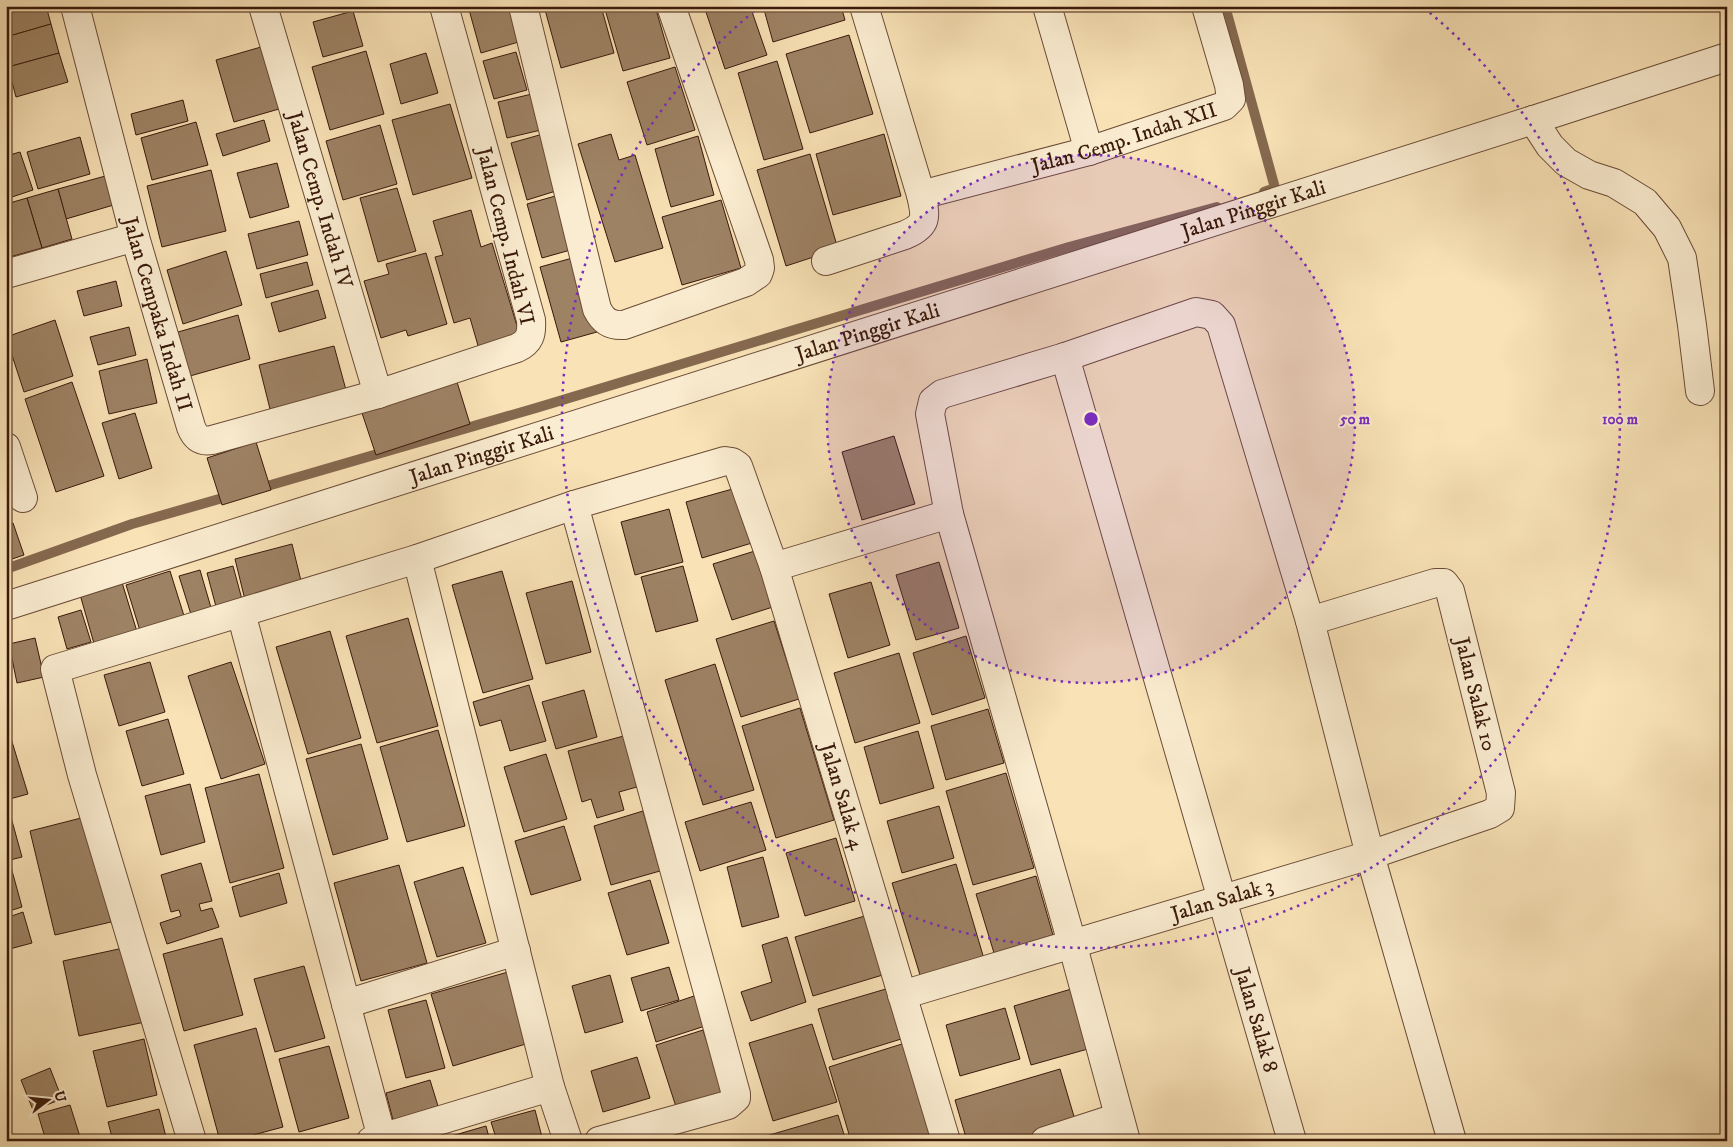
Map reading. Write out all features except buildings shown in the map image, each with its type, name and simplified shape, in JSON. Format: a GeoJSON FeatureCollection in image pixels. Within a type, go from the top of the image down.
{"type":"FeatureCollection","features":[{"type":"Feature","properties":{"kind":"street","name":"Jalan Cempaka Indah II"},"geometry":{"type":"LineString","coordinates":[[75,6],[135,237],[193,432],[203,441],[212,440],[378,394]]}},
{"type":"Feature","properties":{"kind":"street","name":"Jalan Cemp. Indah IV"},"geometry":{"type":"LineString","coordinates":[[263,6],[378,394]]}},
{"type":"Feature","properties":{"kind":"street","name":"Jalan Cemp. Indah VI"},"geometry":{"type":"LineString","coordinates":[[378,394],[517,348],[524,345],[530,338],[532,330],[531,320],[444,6]]}},
{"type":"Feature","properties":{"kind":"street"},"geometry":{"type":"LineString","coordinates":[[522,6],[597,309],[605,321],[618,326],[746,282],[758,274],[760,268],[759,260],[670,6]]}},
{"type":"Feature","properties":{"kind":"street"},"geometry":{"type":"LineString","coordinates":[[826,261],[916,230],[921,226],[925,212],[864,6]]}},
{"type":"Feature","properties":{"kind":"street"},"geometry":{"type":"LineString","coordinates":[[1047,6],[1089,151]]}},
{"type":"Feature","properties":{"kind":"street","name":"Jalan Cemp. Indah XII"},"geometry":{"type":"LineString","coordinates":[[921,195],[1089,151],[1224,106],[1231,99],[1229,85],[1206,6]]}},
{"type":"Feature","properties":{"kind":"street","name":"Jalan Pinggir Kali"},"geometry":{"type":"LineString","coordinates":[[6,606],[1727,57]]}},
{"type":"Feature","properties":{"kind":"street"},"geometry":{"type":"LineString","coordinates":[[1533,120],[1550,146],[1566,162],[1589,175],[1614,183],[1645,202],[1668,228],[1682,258],[1700,391]]}},
{"type":"Feature","properties":{"kind":"street"},"geometry":{"type":"LineString","coordinates":[[6,274],[135,237]]}},
{"type":"Feature","properties":{"kind":"street"},"geometry":{"type":"LineString","coordinates":[[1045,1141],[1123,1129],[1072,943],[949,514],[931,421],[931,408],[933,401],[942,394],[1065,357],[1196,312],[1212,315],[1221,325],[1310,621],[1370,855],[1452,1141]]}},
{"type":"Feature","properties":{"kind":"street","name":"Jalan Salak 8"},"geometry":{"type":"LineString","coordinates":[[1065,357],[1292,1141]]}},
{"type":"Feature","properties":{"kind":"street"},"geometry":{"type":"LineString","coordinates":[[6,447],[23,498]]}},
{"type":"Feature","properties":{"kind":"street","name":"Jalan Salak 4"},"geometry":{"type":"LineString","coordinates":[[574,505],[725,461],[732,462],[738,466],[774,567],[946,1141]]}},
{"type":"Feature","properties":{"kind":"street"},"geometry":{"type":"LineString","coordinates":[[192,1141],[82,775],[55,669],[418,559],[574,505],[736,1094],[736,1098],[728,1105],[599,1141]]}},
{"type":"Feature","properties":{"kind":"street"},"geometry":{"type":"LineString","coordinates":[[774,567],[949,514]]}},
{"type":"Feature","properties":{"kind":"street"},"geometry":{"type":"LineString","coordinates":[[418,559],[550,1087],[568,1141]]}},
{"type":"Feature","properties":{"kind":"street","name":"Jalan Salak 10"},"geometry":{"type":"LineString","coordinates":[[1310,621],[1435,583],[1444,583],[1450,591],[1501,793],[1500,808],[1490,814],[1370,855]]}},
{"type":"Feature","properties":{"kind":"street"},"geometry":{"type":"LineString","coordinates":[[240,612],[346,1004],[377,1139],[550,1087]]}},
{"type":"Feature","properties":{"kind":"street","name":"Jalan Salak 3"},"geometry":{"type":"LineString","coordinates":[[902,995],[1370,855]]}},
{"type":"Feature","properties":{"kind":"street"},"geometry":{"type":"LineString","coordinates":[[346,1004],[516,951]]}},
{"type":"Feature","properties":{"kind":"waterway"},"geometry":{"type":"LineString","coordinates":[[1225,6],[1275,188],[1264,192]]}},
{"type":"Feature","properties":{"kind":"waterway"},"geometry":{"type":"LineString","coordinates":[[257,489],[536,408],[1069,247],[1217,207]]}},
{"type":"Feature","properties":{"kind":"waterway"},"geometry":{"type":"LineString","coordinates":[[6,569],[132,524],[233,495]]}}]}
